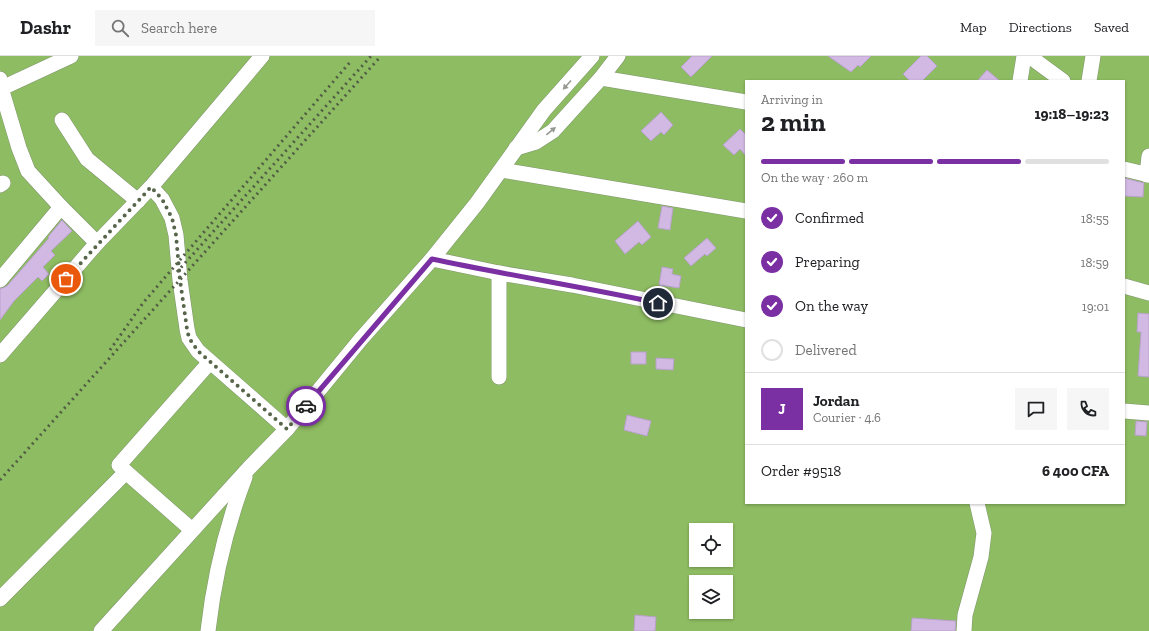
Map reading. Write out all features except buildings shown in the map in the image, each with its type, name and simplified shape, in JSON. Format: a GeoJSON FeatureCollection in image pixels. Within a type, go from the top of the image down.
{"type":"FeatureCollection","features":[{"type":"Feature","properties":{"kind":"street"},"geometry":{"type":"LineString","coordinates":[[71,56],[0,85],[19,148],[28,171],[60,207],[97,243]]}},
{"type":"Feature","properties":{"kind":"street"},"geometry":{"type":"LineString","coordinates":[[0,355],[97,243],[151,187],[262,56]]}},
{"type":"Feature","properties":{"kind":"street"},"geometry":{"type":"LineString","coordinates":[[101,631],[249,468],[287,429],[361,339],[432,259],[477,203],[544,110],[592,56]]}},
{"type":"Feature","properties":{"kind":"street"},"geometry":{"type":"LineString","coordinates":[[516,148],[536,142],[553,131],[601,78],[618,56]]}},
{"type":"Feature","properties":{"kind":"street"},"geometry":{"type":"LineString","coordinates":[[1020,80],[1024,56]]}},
{"type":"Feature","properties":{"kind":"street"},"geometry":{"type":"LineString","coordinates":[[1029,56],[1062,80]]}},
{"type":"Feature","properties":{"kind":"street"},"geometry":{"type":"LineString","coordinates":[[1089,80],[1093,56]]}},
{"type":"Feature","properties":{"kind":"street"},"geometry":{"type":"LineString","coordinates":[[601,78],[745,102]]}},
{"type":"Feature","properties":{"kind":"street"},"geometry":{"type":"LineString","coordinates":[[62,120],[87,159],[138,201]]}},
{"type":"Feature","properties":{"kind":"street"},"geometry":{"type":"LineString","coordinates":[[1125,169],[1148,175],[1149,156]]}},
{"type":"Feature","properties":{"kind":"street"},"geometry":{"type":"LineString","coordinates":[[501,170],[745,211]]}},
{"type":"Feature","properties":{"kind":"street"},"geometry":{"type":"LineString","coordinates":[[151,187],[162,199],[172,218],[176,235],[180,280],[189,338],[198,351],[287,429]]}},
{"type":"Feature","properties":{"kind":"street"},"geometry":{"type":"LineString","coordinates":[[0,280],[60,207]]}},
{"type":"Feature","properties":{"kind":"street"},"geometry":{"type":"LineString","coordinates":[[432,259],[745,320]]}},
{"type":"Feature","properties":{"kind":"street"},"geometry":{"type":"LineString","coordinates":[[499,273],[499,377]]}},
{"type":"Feature","properties":{"kind":"street"},"geometry":{"type":"LineString","coordinates":[[1125,286],[1149,293]]}},
{"type":"Feature","properties":{"kind":"street"},"geometry":{"type":"LineString","coordinates":[[192,530],[120,467],[120,463],[210,362]]}},
{"type":"Feature","properties":{"kind":"street"},"geometry":{"type":"LineString","coordinates":[[1125,411],[1149,413]]}},
{"type":"Feature","properties":{"kind":"street"},"geometry":{"type":"LineString","coordinates":[[208,631],[220,554],[236,500],[249,468]]}},
{"type":"Feature","properties":{"kind":"street"},"geometry":{"type":"LineString","coordinates":[[0,599],[126,472]]}},
{"type":"Feature","properties":{"kind":"street"},"geometry":{"type":"LineString","coordinates":[[964,631],[965,615],[981,557],[984,533],[977,504]]}},
{"type":"Feature","properties":{"kind":"green space"},"geometry":{"type":"Polygon","coordinates":[[[0,56],[1149,56],[1149,631],[0,631],[0,56]]]}},
{"type":"Feature","properties":{"kind":"railway"},"geometry":{"type":"LineString","coordinates":[[177,272],[371,56]]}},
{"type":"Feature","properties":{"kind":"railway"},"geometry":{"type":"LineString","coordinates":[[0,480],[381,56]]}},
{"type":"Feature","properties":{"kind":"railway"},"geometry":{"type":"LineString","coordinates":[[110,350],[143,303],[351,61]]}},
{"type":"Feature","properties":{"kind":"way so far"},"geometry":{"type":"LineString","coordinates":[[66,279],[97,243],[151,187],[162,199],[172,218],[176,235],[180,280],[187,329],[189,338],[198,351],[287,429],[306,406]]}},
{"type":"Feature","properties":{"kind":"route"},"geometry":{"type":"LineString","coordinates":[[306,406],[361,339],[432,259],[499,273],[572,285],[658,303]]}}]}
